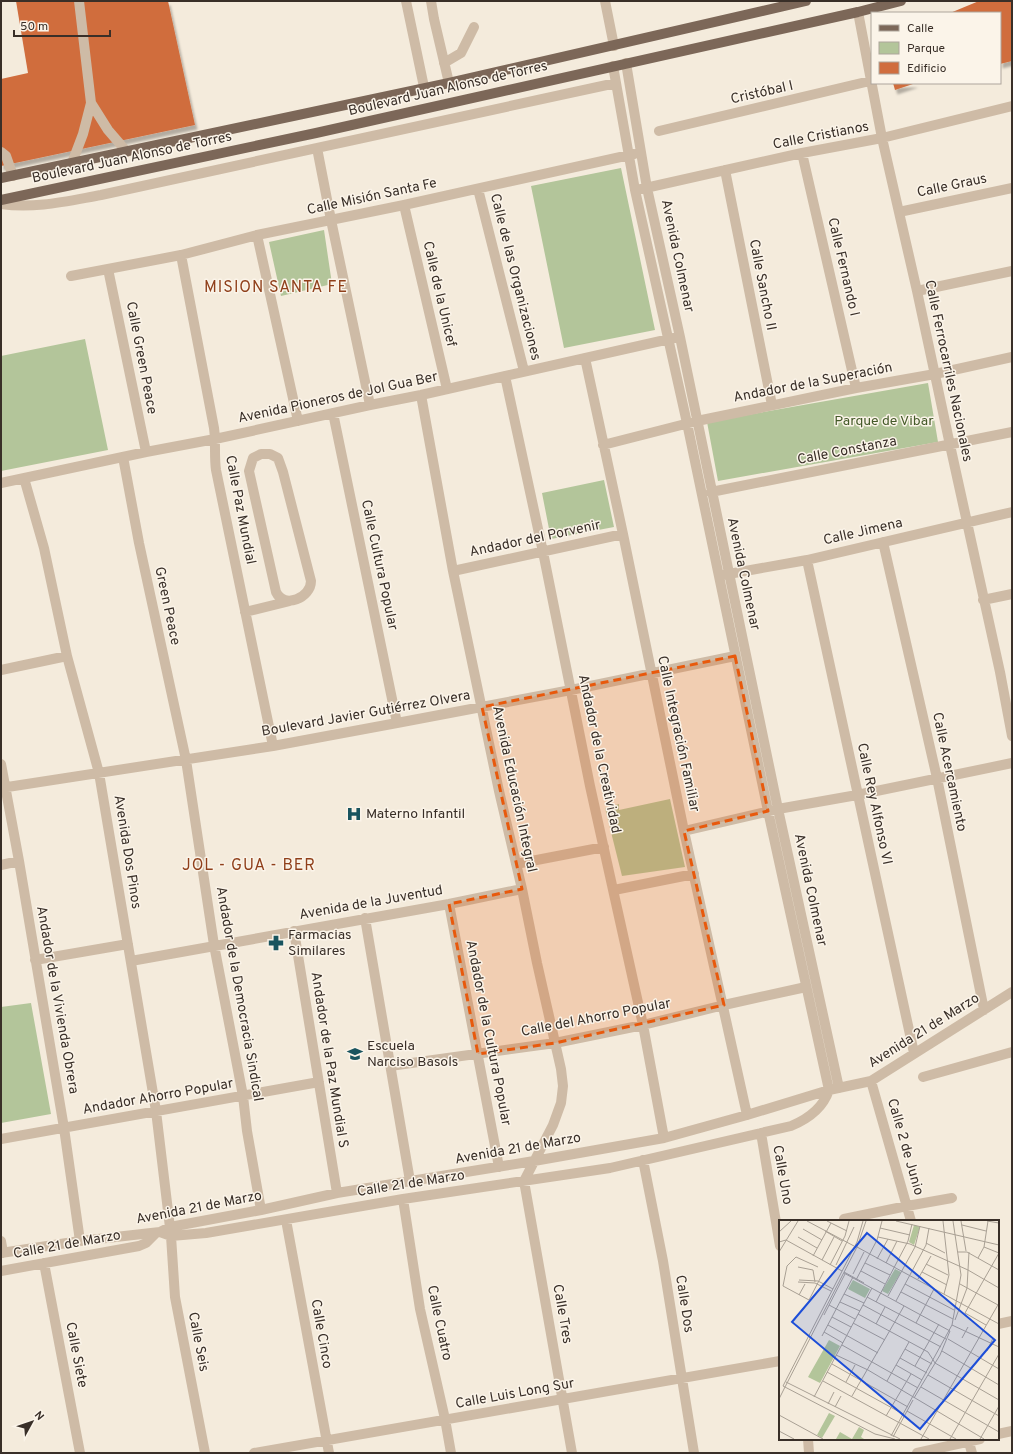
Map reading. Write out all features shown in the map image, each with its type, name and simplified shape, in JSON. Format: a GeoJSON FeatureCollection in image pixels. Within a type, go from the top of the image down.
{"type":"FeatureCollection","features":[{"type":"Feature","properties":{"kind":"main road","name":"Boulevard Juan Alonso de Torres"},"geometry":{"type":"LineString","coordinates":[[1,178],[424,87],[449,83],[806,1]]}},
{"type":"Feature","properties":{"kind":"main road","name":"Boulevard Juan Alonso de Torres"},"geometry":{"type":"LineString","coordinates":[[1,200],[316,133],[858,12],[900,1]]}},
{"type":"Feature","properties":{"kind":"street"},"geometry":{"type":"LineString","coordinates":[[72,163],[83,134],[91,103],[79,1]]}},
{"type":"Feature","properties":{"kind":"street"},"geometry":{"type":"LineString","coordinates":[[406,1],[424,87]]}},
{"type":"Feature","properties":{"kind":"street"},"geometry":{"type":"LineString","coordinates":[[431,1],[449,83]]}},
{"type":"Feature","properties":{"kind":"street"},"geometry":{"type":"LineString","coordinates":[[605,1],[614,46]]}},
{"type":"Feature","properties":{"kind":"street","name":"Calle Ferrocarriles Nacionales"},"geometry":{"type":"LineString","coordinates":[[858,12],[882,138],[918,291],[1012,736]]}},
{"type":"Feature","properties":{"kind":"street"},"geometry":{"type":"LineString","coordinates":[[444,63],[461,53],[474,27]]}},
{"type":"Feature","properties":{"kind":"street","name":"Avenida Colmenar"},"geometry":{"type":"LineString","coordinates":[[626,63],[647,188],[680,337],[692,422],[773,810],[834,1089]]}},
{"type":"Feature","properties":{"kind":"street","name":"Avenida Colmenar"},"geometry":{"type":"LineString","coordinates":[[613,66],[635,190],[669,340],[711,492],[735,656],[773,810],[806,987],[834,1089]]}},
{"type":"Feature","properties":{"kind":"street","name":"Cristóbal I"},"geometry":{"type":"LineString","coordinates":[[659,131],[870,81]]}},
{"type":"Feature","properties":{"kind":"street"},"geometry":{"type":"LineString","coordinates":[[1,204],[38,206],[93,197],[616,83]]}},
{"type":"Feature","properties":{"kind":"street"},"geometry":{"type":"LineString","coordinates":[[91,103],[108,130],[127,152]]}},
{"type":"Feature","properties":{"kind":"street","name":"Calle Cristianos"},"geometry":{"type":"LineString","coordinates":[[635,190],[802,153],[882,138],[1012,106]]}},
{"type":"Feature","properties":{"kind":"street"},"geometry":{"type":"LineString","coordinates":[[317,148],[370,404]]}},
{"type":"Feature","properties":{"kind":"street"},"geometry":{"type":"LineString","coordinates":[[1,152],[6,156],[13,176]]}},
{"type":"Feature","properties":{"kind":"street","name":"Calle Misión Santa Fe"},"geometry":{"type":"LineString","coordinates":[[71,276],[181,254],[257,235],[404,205],[641,153]]}},
{"type":"Feature","properties":{"kind":"street","name":"Calle Fernando I"},"geometry":{"type":"LineString","coordinates":[[802,153],[856,388]]}},
{"type":"Feature","properties":{"kind":"street","name":"Calle Sancho II"},"geometry":{"type":"LineString","coordinates":[[725,170],[772,406]]}},
{"type":"Feature","properties":{"kind":"street","name":"Calle Graus"},"geometry":{"type":"LineString","coordinates":[[899,212],[1012,188]]}},
{"type":"Feature","properties":{"kind":"street","name":"Calle de las Organizaciones"},"geometry":{"type":"LineString","coordinates":[[478,189],[524,371]]}},
{"type":"Feature","properties":{"kind":"street","name":"Calle de la Unicef"},"geometry":{"type":"LineString","coordinates":[[404,205],[447,389]]}},
{"type":"Feature","properties":{"kind":"street"},"geometry":{"type":"LineString","coordinates":[[257,235],[298,421]]}},
{"type":"Feature","properties":{"kind":"street","name":"Calle Paz Mundial"},"geometry":{"type":"LineString","coordinates":[[181,254],[215,439],[214,458],[216,470],[273,746]]}},
{"type":"Feature","properties":{"kind":"street","name":"Calle Green Peace"},"geometry":{"type":"LineString","coordinates":[[108,269],[146,452]]}},
{"type":"Feature","properties":{"kind":"street"},"geometry":{"type":"LineString","coordinates":[[918,291],[1012,271]]}},
{"type":"Feature","properties":{"kind":"street","name":"Avenida Pioneros de Jol Gua Ber"},"geometry":{"type":"LineString","coordinates":[[1,483],[215,439],[370,404],[421,395],[680,337]]}},
{"type":"Feature","properties":{"kind":"street","name":"Andador de la Superación"},"geometry":{"type":"LineString","coordinates":[[603,445],[692,422],[856,388],[935,374],[1012,357]]}},
{"type":"Feature","properties":{"kind":"street","name":"Calle Integración Familiar"},"geometry":{"type":"LineString","coordinates":[[584,358],[623,534],[684,831],[724,1005],[747,1115]]}},
{"type":"Feature","properties":{"kind":"street","name":"Andador de la Creatividad"},"geometry":{"type":"LineString","coordinates":[[505,376],[544,552],[571,690],[643,1025],[664,1138]]}},
{"type":"Feature","properties":{"kind":"street","name":"Avenida Educación Integral"},"geometry":{"type":"LineString","coordinates":[[421,395],[453,571],[499,791],[561,1069],[563,1086],[561,1103],[553,1125],[524,1181]]}},
{"type":"Feature","properties":{"kind":"street","name":"Calle Cultura Popular"},"geometry":{"type":"LineString","coordinates":[[333,413],[397,723]]}},
{"type":"Feature","properties":{"kind":"street","name":"Calle Constanza"},"geometry":{"type":"LineString","coordinates":[[711,492],[1012,432]]}},
{"type":"Feature","properties":{"kind":"street"},"geometry":{"type":"LineString","coordinates":[[245,612],[292,601],[300,598],[306,594],[311,586],[311,581],[278,458],[270,454],[261,454],[254,458],[249,471],[276,592],[281,598],[292,601]]}},
{"type":"Feature","properties":{"kind":"street","name":"Green Peace"},"geometry":{"type":"LineString","coordinates":[[123,457],[141,550],[186,760]]}},
{"type":"Feature","properties":{"kind":"street","name":"Avenida Dos Pinos"},"geometry":{"type":"LineString","coordinates":[[24,478],[44,548],[67,656],[99,772],[156,1111],[170,1231]]}},
{"type":"Feature","properties":{"kind":"street","name":"Calle Jimena"},"geometry":{"type":"LineString","coordinates":[[724,574],[807,560],[1012,512]]}},
{"type":"Feature","properties":{"kind":"street","name":"Andador del Porvenir"},"geometry":{"type":"LineString","coordinates":[[453,571],[623,534]]}},
{"type":"Feature","properties":{"kind":"street","name":"Calle Acercamiento"},"geometry":{"type":"LineString","coordinates":[[883,542],[937,778],[984,1010]]}},
{"type":"Feature","properties":{"kind":"street","name":"Calle Rey Alfonso VI"},"geometry":{"type":"LineString","coordinates":[[807,560],[914,1053]]}},
{"type":"Feature","properties":{"kind":"street"},"geometry":{"type":"LineString","coordinates":[[983,600],[1012,594]]}},
{"type":"Feature","properties":{"kind":"street"},"geometry":{"type":"LineString","coordinates":[[1,670],[67,656]]}},
{"type":"Feature","properties":{"kind":"street","name":"Boulevard Javier Gutiérrez Olvera"},"geometry":{"type":"LineString","coordinates":[[4,788],[273,746],[571,690],[735,656]]}},
{"type":"Feature","properties":{"kind":"street","name":"Andador de la Democracia Sindical"},"geometry":{"type":"LineString","coordinates":[[186,760],[214,945],[243,1096],[261,1210]]}},
{"type":"Feature","properties":{"kind":"street"},"geometry":{"type":"LineString","coordinates":[[684,831],[773,810],[1012,763]]}},
{"type":"Feature","properties":{"kind":"street","name":"Andador de la Vivienda Obrera"},"geometry":{"type":"LineString","coordinates":[[1,764],[64,1128],[80,1241]]}},
{"type":"Feature","properties":{"kind":"street"},"geometry":{"type":"LineString","coordinates":[[516,864],[604,847]]}},
{"type":"Feature","properties":{"kind":"street"},"geometry":{"type":"LineString","coordinates":[[1,865],[19,861]]}},
{"type":"Feature","properties":{"kind":"street"},"geometry":{"type":"LineString","coordinates":[[614,890],[694,874]]}},
{"type":"Feature","properties":{"kind":"street","name":"Avenida de la Juventud"},"geometry":{"type":"LineString","coordinates":[[131,961],[449,904],[522,889]]}},
{"type":"Feature","properties":{"kind":"street","name":"Andador de la Cultura Popular"},"geometry":{"type":"LineString","coordinates":[[449,904],[499,1167]]}},
{"type":"Feature","properties":{"kind":"street"},"geometry":{"type":"LineString","coordinates":[[365,918],[410,1180]]}},
{"type":"Feature","properties":{"kind":"street","name":"Andador de la Paz Mundial S"},"geometry":{"type":"LineString","coordinates":[[294,931],[337,1193]]}},
{"type":"Feature","properties":{"kind":"street"},"geometry":{"type":"LineString","coordinates":[[35,960],[128,944]]}},
{"type":"Feature","properties":{"kind":"street","name":"Calle del Ahorro Popular"},"geometry":{"type":"LineString","coordinates":[[390,1066],[555,1043],[643,1025],[806,987]]}},
{"type":"Feature","properties":{"kind":"street","name":"Avenida 21 de Marzo"},"geometry":{"type":"LineString","coordinates":[[170,1231],[337,1193],[410,1180],[499,1167],[664,1138],[834,1089],[871,1081],[1012,992]]}},
{"type":"Feature","properties":{"kind":"street"},"geometry":{"type":"LineString","coordinates":[[923,1077],[1012,1052]]}},
{"type":"Feature","properties":{"kind":"street","name":"Calle 2 de Junio"},"geometry":{"type":"LineString","coordinates":[[871,1081],[911,1220]]}},
{"type":"Feature","properties":{"kind":"street","name":"Andador Ahorro Popular"},"geometry":{"type":"LineString","coordinates":[[1,1139],[319,1082]]}},
{"type":"Feature","properties":{"kind":"street","name":"Calle 21 de Marzo"},"geometry":{"type":"LineString","coordinates":[[1,1271],[139,1246],[146,1243],[158,1232],[170,1231],[206,1233],[403,1199],[597,1170],[643,1160],[791,1126],[802,1122],[822,1105],[834,1089]]}},
{"type":"Feature","properties":{"kind":"street","name":"Calle Uno"},"geometry":{"type":"LineString","coordinates":[[761,1133],[779,1240]]}},
{"type":"Feature","properties":{"kind":"street","name":"Calle Dos"},"geometry":{"type":"LineString","coordinates":[[643,1160],[663,1261],[694,1453]]}},
{"type":"Feature","properties":{"kind":"street","name":"Calle Tres"},"geometry":{"type":"LineString","coordinates":[[524,1181],[572,1453]]}},
{"type":"Feature","properties":{"kind":"street"},"geometry":{"type":"LineString","coordinates":[[844,1219],[952,1198]]}},
{"type":"Feature","properties":{"kind":"street","name":"Calle Cuatro"},"geometry":{"type":"LineString","coordinates":[[403,1199],[420,1309],[446,1419],[451,1453]]}},
{"type":"Feature","properties":{"kind":"street","name":"Calle Cinco"},"geometry":{"type":"LineString","coordinates":[[286,1220],[329,1453]]}},
{"type":"Feature","properties":{"kind":"street","name":"Calle Seis"},"geometry":{"type":"LineString","coordinates":[[170,1231],[175,1297],[205,1453]]}},
{"type":"Feature","properties":{"kind":"street","name":"Avenida 21 de Marzo"},"geometry":{"type":"LineString","coordinates":[[2,1253],[80,1241],[158,1232]]}},
{"type":"Feature","properties":{"kind":"street"},"geometry":{"type":"LineString","coordinates":[[1,1241],[2,1253]]}},
{"type":"Feature","properties":{"kind":"street","name":"Calle Siete"},"geometry":{"type":"LineString","coordinates":[[44,1263],[80,1453]]}},
{"type":"Feature","properties":{"kind":"street"},"geometry":{"type":"LineString","coordinates":[[999,1324],[1012,1321]]}},
{"type":"Feature","properties":{"kind":"street","name":"Calle Luis Long Sur"},"geometry":{"type":"LineString","coordinates":[[254,1453],[779,1361]]}},
{"type":"Feature","properties":{"kind":"street"},"geometry":{"type":"LineString","coordinates":[[999,1434],[1012,1431]]}},
{"type":"Feature","properties":{"kind":"street"},"geometry":{"type":"LineString","coordinates":[[808,1440],[810,1453]]}},
{"type":"Feature","properties":{"kind":"street"},"geometry":{"type":"LineString","coordinates":[[917,1453],[968,1440],[972,1453]]}},
{"type":"Feature","properties":{"kind":"highlighted area"},"geometry":{"type":"Polygon","coordinates":[[[735,656],[768,811],[684,831],[724,1005],[555,1043],[478,1054],[449,904],[522,889],[482,707],[735,656]]]}},
{"type":"Feature","properties":{"kind":"green space"},"geometry":{"type":"Polygon","coordinates":[[[621,168],[655,330],[564,348],[531,186],[621,168]]]}},
{"type":"Feature","properties":{"kind":"green space"},"geometry":{"type":"Polygon","coordinates":[[[324,230],[332,284],[281,296],[269,242],[324,230]]]}},
{"type":"Feature","properties":{"kind":"green space"},"geometry":{"type":"Polygon","coordinates":[[[85,339],[108,450],[1,471],[1,356],[85,339]]]}},
{"type":"Feature","properties":{"kind":"green space","name":"Parque de Vibar"},"geometry":{"type":"Polygon","coordinates":[[[928,383],[938,442],[718,481],[707,422],[928,383]]]}},
{"type":"Feature","properties":{"kind":"green space"},"geometry":{"type":"Polygon","coordinates":[[[604,480],[614,527],[551,539],[542,493],[604,480]]]}},
{"type":"Feature","properties":{"kind":"green space"},"geometry":{"type":"Polygon","coordinates":[[[670,799],[685,867],[622,876],[605,808],[619,804],[619,810],[670,799]]]}},
{"type":"Feature","properties":{"kind":"green space"},"geometry":{"type":"Polygon","coordinates":[[[31,1003],[51,1114],[1,1123],[1,1007],[31,1003]]]}},
{"type":"Feature","properties":{"kind":"building"},"geometry":{"type":"Polygon","coordinates":[[[16,1],[168,1],[195,125],[1,166],[1,79],[28,73],[16,1]]]}},
{"type":"Feature","properties":{"kind":"building"},"geometry":{"type":"Polygon","coordinates":[[[979,1],[1012,1],[1012,61],[1001,64],[1001,12],[952,12],[979,1]]]}},
{"type":"Feature","properties":{"kind":"building"},"geometry":{"type":"Polygon","coordinates":[[[893,84],[913,84],[895,90],[893,84]]]}},
{"type":"Feature","properties":{"kind":"place","name":"Materno Infantil"},"geometry":{"type":"Point","coordinates":[354,814]}},
{"type":"Feature","properties":{"kind":"place","name":"Farmacias Similares"},"geometry":{"type":"Point","coordinates":[276,943]}},
{"type":"Feature","properties":{"kind":"place","name":"Escuela Narciso Basols"},"geometry":{"type":"Point","coordinates":[355,1054]}},
{"type":"Feature","properties":{"kind":"district","name":"MISION SANTA FE"},"geometry":{"type":"Point","coordinates":[276,288]}},
{"type":"Feature","properties":{"kind":"district","name":"JOL - GUA - BER"},"geometry":{"type":"Point","coordinates":[249,866]}}]}
